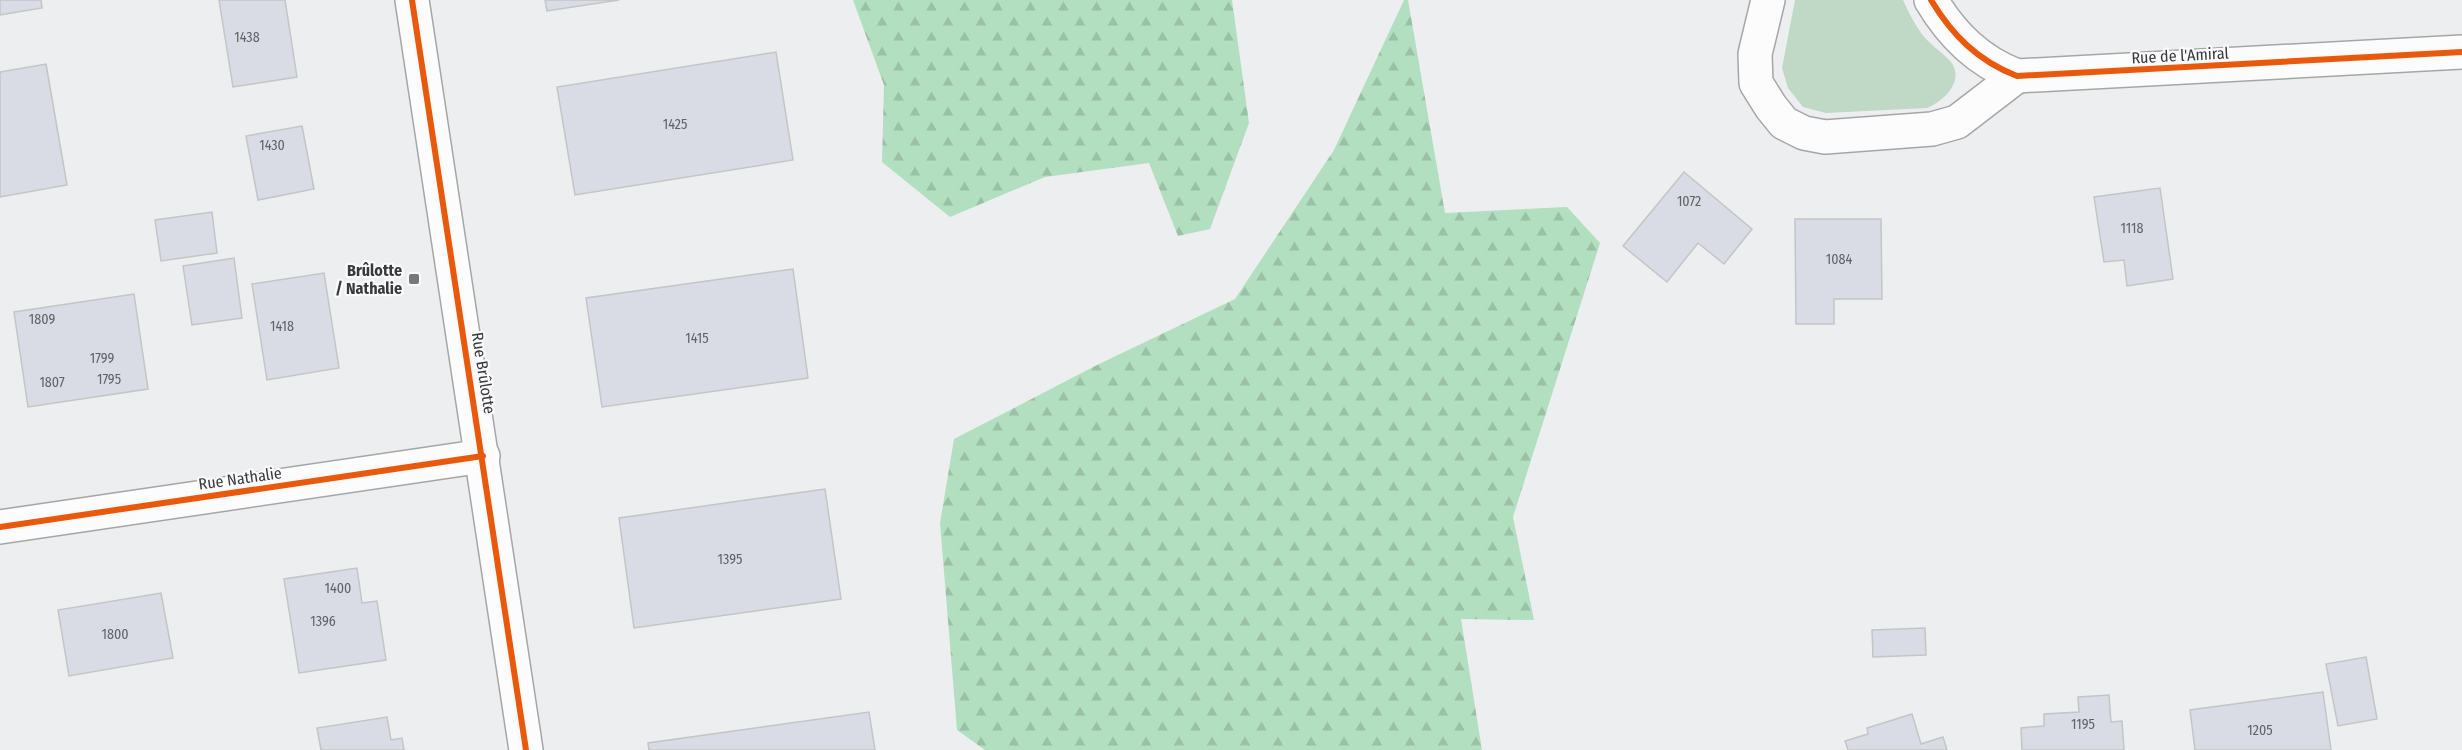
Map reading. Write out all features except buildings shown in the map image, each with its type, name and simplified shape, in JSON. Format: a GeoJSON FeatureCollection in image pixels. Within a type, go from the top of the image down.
{"type":"FeatureCollection","features":[{"type":"Feature","properties":{"kind":"street","name":"Rue Brûlotte"},"geometry":{"type":"LineString","coordinates":[[412,0],[526,750]]}},
{"type":"Feature","properties":{"kind":"street"},"geometry":{"type":"LineString","coordinates":[[1768,0],[1755,54],[1756,82],[1771,107],[1785,123],[1804,133],[1825,137],[1932,129],[1957,122],[2017,76]]}},
{"type":"Feature","properties":{"kind":"street","name":"Rue de l'Amiral"},"geometry":{"type":"LineString","coordinates":[[1931,0],[1942,19],[1972,51],[1991,67],[2017,76],[2462,52]]}},
{"type":"Feature","properties":{"kind":"street","name":"Rue Nathalie"},"geometry":{"type":"LineString","coordinates":[[0,527],[483,456]]}},
{"type":"Feature","properties":{"kind":"green space"},"geometry":{"type":"Polygon","coordinates":[[[853,0],[1232,0],[1249,123],[1210,229],[1178,236],[1149,163],[1045,177],[950,217],[882,162],[884,85],[853,0]]]}},
{"type":"Feature","properties":{"kind":"green space"},"geometry":{"type":"Polygon","coordinates":[[[1404,0],[1408,0],[1445,213],[1567,207],[1600,243],[1513,517],[1534,620],[1461,619],[1482,750],[985,750],[957,730],[940,523],[954,439],[1097,365],[1235,299],[1334,150],[1404,0]]]}},
{"type":"Feature","properties":{"kind":"green space"},"geometry":{"type":"Polygon","coordinates":[[[1795,0],[1903,0],[1921,33],[1951,62],[1955,69],[1956,76],[1951,90],[1940,101],[1927,108],[1826,113],[1803,107],[1788,88],[1782,68],[1795,0]]]}},
{"type":"Feature","properties":{"kind":"cycle path"},"geometry":{"type":"LineString","coordinates":[[412,0],[526,750]]}},
{"type":"Feature","properties":{"kind":"cycle path"},"geometry":{"type":"LineString","coordinates":[[1931,0],[1948,25],[1967,46],[1990,63],[2017,76],[2462,52]]}},
{"type":"Feature","properties":{"kind":"cycle path"},"geometry":{"type":"LineString","coordinates":[[0,527],[483,456]]}},
{"type":"Feature","properties":{"kind":"place","name":"Brûlotte / Nathalie"},"geometry":{"type":"Point","coordinates":[414,279]}}]}
